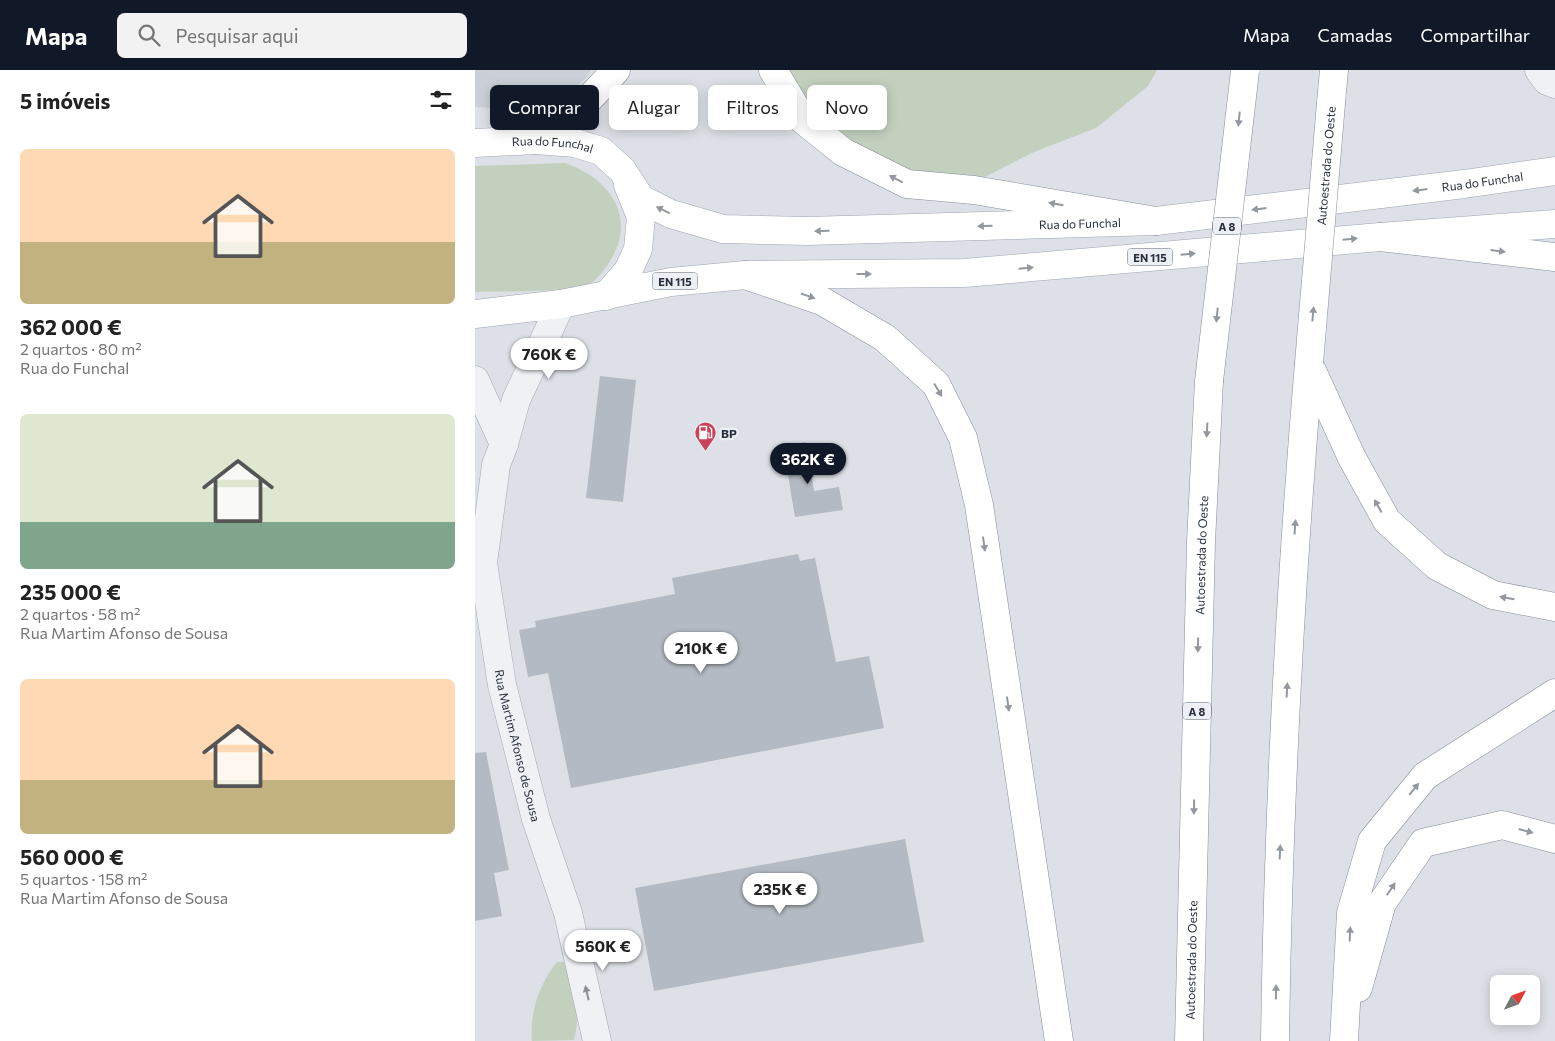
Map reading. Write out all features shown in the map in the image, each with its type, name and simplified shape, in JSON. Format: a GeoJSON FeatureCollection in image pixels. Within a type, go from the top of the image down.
{"type":"FeatureCollection","features":[{"type":"Feature","properties":{"kind":"main road"},"geometry":{"type":"LineString","coordinates":[[536,140],[589,100],[616,70]]}},
{"type":"Feature","properties":{"kind":"main road"},"geometry":{"type":"LineString","coordinates":[[773,70],[803,120],[843,152],[907,184],[974,190],[1156,221]]}},
{"type":"Feature","properties":{"kind":"main road","name":"Autoestrada do Oeste"},"geometry":{"type":"LineString","coordinates":[[1189,1041],[1201,542],[1209,382],[1245,70]]}},
{"type":"Feature","properties":{"kind":"main road","name":"Autoestrada do Oeste"},"geometry":{"type":"LineString","coordinates":[[1275,1041],[1277,901],[1295,533],[1334,70]]}},
{"type":"Feature","properties":{"kind":"main road","name":"Rua do Funchal"},"geometry":{"type":"LineString","coordinates":[[475,143],[536,140],[575,143],[601,151],[622,170],[641,199],[671,214],[723,229],[807,231],[1156,221],[1464,184],[1555,171]]}},
{"type":"Feature","properties":{"kind":"main road","name":"Rua do Funchal"},"geometry":{"type":"LineString","coordinates":[[606,296],[628,271],[639,249],[641,217],[622,170]]}},
{"type":"Feature","properties":{"kind":"main road","name":"EN 115"},"geometry":{"type":"LineString","coordinates":[[606,296],[671,282],[745,275],[964,273],[1380,237],[1555,224]]}},
{"type":"Feature","properties":{"kind":"main road"},"geometry":{"type":"LineString","coordinates":[[1380,237],[1555,257]]}},
{"type":"Feature","properties":{"kind":"main road"},"geometry":{"type":"LineString","coordinates":[[745,275],[822,301],[885,338],[936,384],[963,438],[979,505],[1059,1041]]}},
{"type":"Feature","properties":{"kind":"main road"},"geometry":{"type":"LineString","coordinates":[[475,314],[561,304],[606,296]]}},
{"type":"Feature","properties":{"kind":"main road"},"geometry":{"type":"LineString","coordinates":[[1309,363],[1351,458],[1387,521],[1437,566],[1493,595],[1555,607]]}},
{"type":"Feature","properties":{"kind":"main road"},"geometry":{"type":"LineString","coordinates":[[1344,1038],[1351,913],[1372,841],[1425,776],[1555,693]]}},
{"type":"Feature","properties":{"kind":"main road"},"geometry":{"type":"LineString","coordinates":[[1344,1038],[1382,902],[1423,843],[1502,825],[1555,839]]}},
{"type":"Feature","properties":{"kind":"street"},"geometry":{"type":"LineString","coordinates":[[1539,70],[1547,80],[1555,84]]}},
{"type":"Feature","properties":{"kind":"street","name":"Rua Martim Afonso de Sousa"},"geometry":{"type":"LineString","coordinates":[[561,304],[516,400],[505,444],[496,465],[483,563],[502,685],[536,819],[568,913],[597,1041]]}},
{"type":"Feature","properties":{"kind":"street"},"geometry":{"type":"LineString","coordinates":[[475,380],[505,444]]}},
{"type":"Feature","properties":{"kind":"shaded area"},"geometry":{"type":"Polygon","coordinates":[[[475,70],[591,70],[587,77],[577,85],[490,85],[490,108],[475,107],[475,70]]]}},
{"type":"Feature","properties":{"kind":"green space"},"geometry":{"type":"Polygon","coordinates":[[[775,70],[1157,70],[1148,86],[1096,128],[1034,152],[961,189],[886,174],[816,130],[887,130],[887,85],[807,85],[807,121],[797,105],[797,85],[784,85],[775,70]]]}},
{"type":"Feature","properties":{"kind":"green space"},"geometry":{"type":"Polygon","coordinates":[[[565,163],[593,177],[613,198],[619,211],[621,225],[619,240],[613,256],[606,267],[593,282],[580,287],[534,291],[475,292],[475,166],[565,163]]]}},
{"type":"Feature","properties":{"kind":"green space"},"geometry":{"type":"Polygon","coordinates":[[[557,962],[564,962],[572,981],[577,1010],[574,1040],[532,1041],[532,1020],[537,999],[545,979],[557,962]]]}},
{"type":"Feature","properties":{"kind":"building"},"geometry":{"type":"Polygon","coordinates":[[[600,376],[636,380],[623,502],[586,498],[600,376]]]}},
{"type":"Feature","properties":{"kind":"building"},"geometry":{"type":"Polygon","coordinates":[[[806,442],[814,491],[839,487],[843,510],[795,517],[783,446],[806,442]]]}},
{"type":"Feature","properties":{"kind":"building"},"geometry":{"type":"Polygon","coordinates":[[[798,554],[800,561],[815,558],[836,662],[869,656],[884,728],[571,788],[548,673],[528,677],[519,630],[536,627],[535,621],[675,594],[672,578],[798,554]]]}},
{"type":"Feature","properties":{"kind":"building"},"geometry":{"type":"Polygon","coordinates":[[[486,752],[509,870],[494,873],[502,916],[475,921],[475,753],[486,752]]]}},
{"type":"Feature","properties":{"kind":"building"},"geometry":{"type":"Polygon","coordinates":[[[905,839],[924,942],[654,991],[635,888],[905,839]]]}},
{"type":"Feature","properties":{"kind":"place","name":"BP"},"geometry":{"type":"Point","coordinates":[705,452]}}]}
